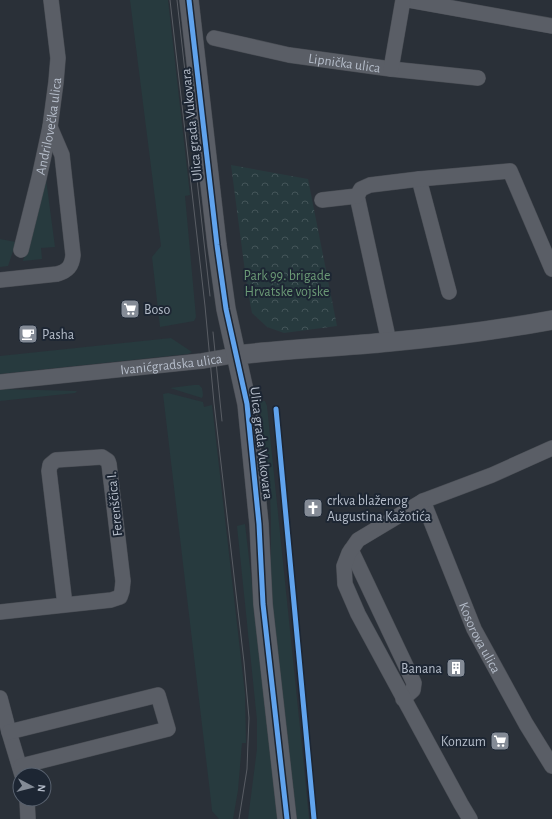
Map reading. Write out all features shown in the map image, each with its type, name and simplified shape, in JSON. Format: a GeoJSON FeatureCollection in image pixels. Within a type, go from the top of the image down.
{"type":"FeatureCollection","features":[{"type":"Feature","properties":{"kind":"street","name":"Andrilovečka ulica"},"geometry":{"type":"LineString","coordinates":[[21,250],[50,127],[58,58],[51,0]]}},
{"type":"Feature","properties":{"kind":"street","name":"Ulica grada Vukovara"},"geometry":{"type":"LineString","coordinates":[[189,0],[217,245],[226,309],[247,404],[259,524],[263,604],[287,819]]}},
{"type":"Feature","properties":{"kind":"street"},"geometry":{"type":"LineString","coordinates":[[391,69],[403,0]]}},
{"type":"Feature","properties":{"kind":"street"},"geometry":{"type":"LineString","coordinates":[[408,0],[552,26]]}},
{"type":"Feature","properties":{"kind":"street","name":"Lipnička ulica"},"geometry":{"type":"LineString","coordinates":[[214,38],[290,55],[391,69],[478,78]]}},
{"type":"Feature","properties":{"kind":"street"},"geometry":{"type":"LineString","coordinates":[[0,280],[57,274],[69,269],[72,263],[73,256],[62,155],[50,127]]}},
{"type":"Feature","properties":{"kind":"street"},"geometry":{"type":"LineString","coordinates":[[389,342],[357,196],[361,189],[370,185],[419,179],[510,171],[552,269]]}},
{"type":"Feature","properties":{"kind":"street"},"geometry":{"type":"LineString","coordinates":[[419,179],[449,292]]}},
{"type":"Feature","properties":{"kind":"street"},"geometry":{"type":"LineString","coordinates":[[322,200],[357,196]]}},
{"type":"Feature","properties":{"kind":"street","name":"Ivanićgradska ulica"},"geometry":{"type":"LineString","coordinates":[[0,382],[195,362],[268,351],[389,342],[492,331],[552,320]]}},
{"type":"Feature","properties":{"kind":"street"},"geometry":{"type":"LineString","coordinates":[[470,819],[403,699],[358,614],[344,584],[344,566],[351,550],[358,540],[423,501],[492,475],[552,448]]}},
{"type":"Feature","properties":{"kind":"street","name":"Ferenščica I."},"geometry":{"type":"LineString","coordinates":[[0,612],[65,605],[111,600],[120,597],[122,591],[122,581],[109,464],[108,460],[102,457],[56,460],[50,465],[49,471],[65,605]]}},
{"type":"Feature","properties":{"kind":"street","name":"Kosorova ulica"},"geometry":{"type":"LineString","coordinates":[[423,501],[474,629],[526,724],[552,766]]}},
{"type":"Feature","properties":{"kind":"street"},"geometry":{"type":"LineString","coordinates":[[351,550],[414,683],[414,690],[403,699]]}},
{"type":"Feature","properties":{"kind":"street"},"geometry":{"type":"LineString","coordinates":[[9,732],[158,695],[168,729],[36,767]]}},
{"type":"Feature","properties":{"kind":"street"},"geometry":{"type":"LineString","coordinates":[[0,698],[21,767]]}},
{"type":"Feature","properties":{"kind":"street"},"geometry":{"type":"LineString","coordinates":[[27,807],[28,819]]}},
{"type":"Feature","properties":{"kind":"green space"},"geometry":{"type":"Polygon","coordinates":[[[130,0],[168,0],[190,195],[185,196],[196,317],[194,321],[160,327],[152,257],[161,246],[130,0]]]}},
{"type":"Feature","properties":{"kind":"green space","name":"Park 99. brigade Hrvatske vojske"},"geometry":{"type":"Polygon","coordinates":[[[231,165],[308,179],[337,326],[284,333],[267,327],[252,313],[247,287],[231,165]]]}},
{"type":"Feature","properties":{"kind":"green space"},"geometry":{"type":"Polygon","coordinates":[[[46,179],[55,247],[41,248],[42,259],[23,261],[46,179]]]}},
{"type":"Feature","properties":{"kind":"green space"},"geometry":{"type":"Polygon","coordinates":[[[0,239],[16,242],[8,266],[0,267],[0,239]]]}},
{"type":"Feature","properties":{"kind":"green space"},"geometry":{"type":"Polygon","coordinates":[[[171,338],[192,352],[188,354],[0,374],[0,356],[171,338]]]}},
{"type":"Feature","properties":{"kind":"green space"},"geometry":{"type":"Polygon","coordinates":[[[199,385],[202,388],[202,398],[170,388],[199,385]]]}},
{"type":"Feature","properties":{"kind":"green space"},"geometry":{"type":"Polygon","coordinates":[[[0,389],[77,391],[75,393],[0,401],[0,389]]]}},
{"type":"Feature","properties":{"kind":"green space"},"geometry":{"type":"Polygon","coordinates":[[[168,393],[203,402],[204,407],[212,405],[245,694],[246,743],[242,743],[238,790],[233,819],[219,819],[212,811],[163,394],[168,393]]]}},
{"type":"Feature","properties":{"kind":"green space"},"geometry":{"type":"Polygon","coordinates":[[[259,401],[265,401],[267,406],[309,819],[294,819],[271,603],[270,494],[259,401]]]}},
{"type":"Feature","properties":{"kind":"green space"},"geometry":{"type":"Polygon","coordinates":[[[245,524],[279,819],[248,819],[257,749],[257,720],[237,526],[245,524]]]}},
{"type":"Feature","properties":{"kind":"tram line"},"geometry":{"type":"LineString","coordinates":[[170,0],[205,306],[214,403],[244,662],[249,718],[247,769],[239,819]]}},
{"type":"Feature","properties":{"kind":"tram line"},"geometry":{"type":"LineString","coordinates":[[177,0],[210,296]]}},
{"type":"Feature","properties":{"kind":"tram line"},"geometry":{"type":"LineString","coordinates":[[213,332],[222,421]]}},
{"type":"Feature","properties":{"kind":"cycle path"},"geometry":{"type":"LineString","coordinates":[[189,0],[217,245],[226,309],[247,404],[259,524],[263,604],[287,819]]}},
{"type":"Feature","properties":{"kind":"cycle path"},"geometry":{"type":"LineString","coordinates":[[276,409],[314,819]]}},
{"type":"Feature","properties":{"kind":"place","name":"Boso"},"geometry":{"type":"Point","coordinates":[130,309]}},
{"type":"Feature","properties":{"kind":"place","name":"Pasha"},"geometry":{"type":"Point","coordinates":[28,334]}},
{"type":"Feature","properties":{"kind":"place","name":"crkva blaženog Augustina Kažotića"},"geometry":{"type":"Point","coordinates":[313,508]}},
{"type":"Feature","properties":{"kind":"place","name":"Banana"},"geometry":{"type":"Point","coordinates":[456,668]}},
{"type":"Feature","properties":{"kind":"place","name":"Konzum"},"geometry":{"type":"Point","coordinates":[500,741]}}]}
